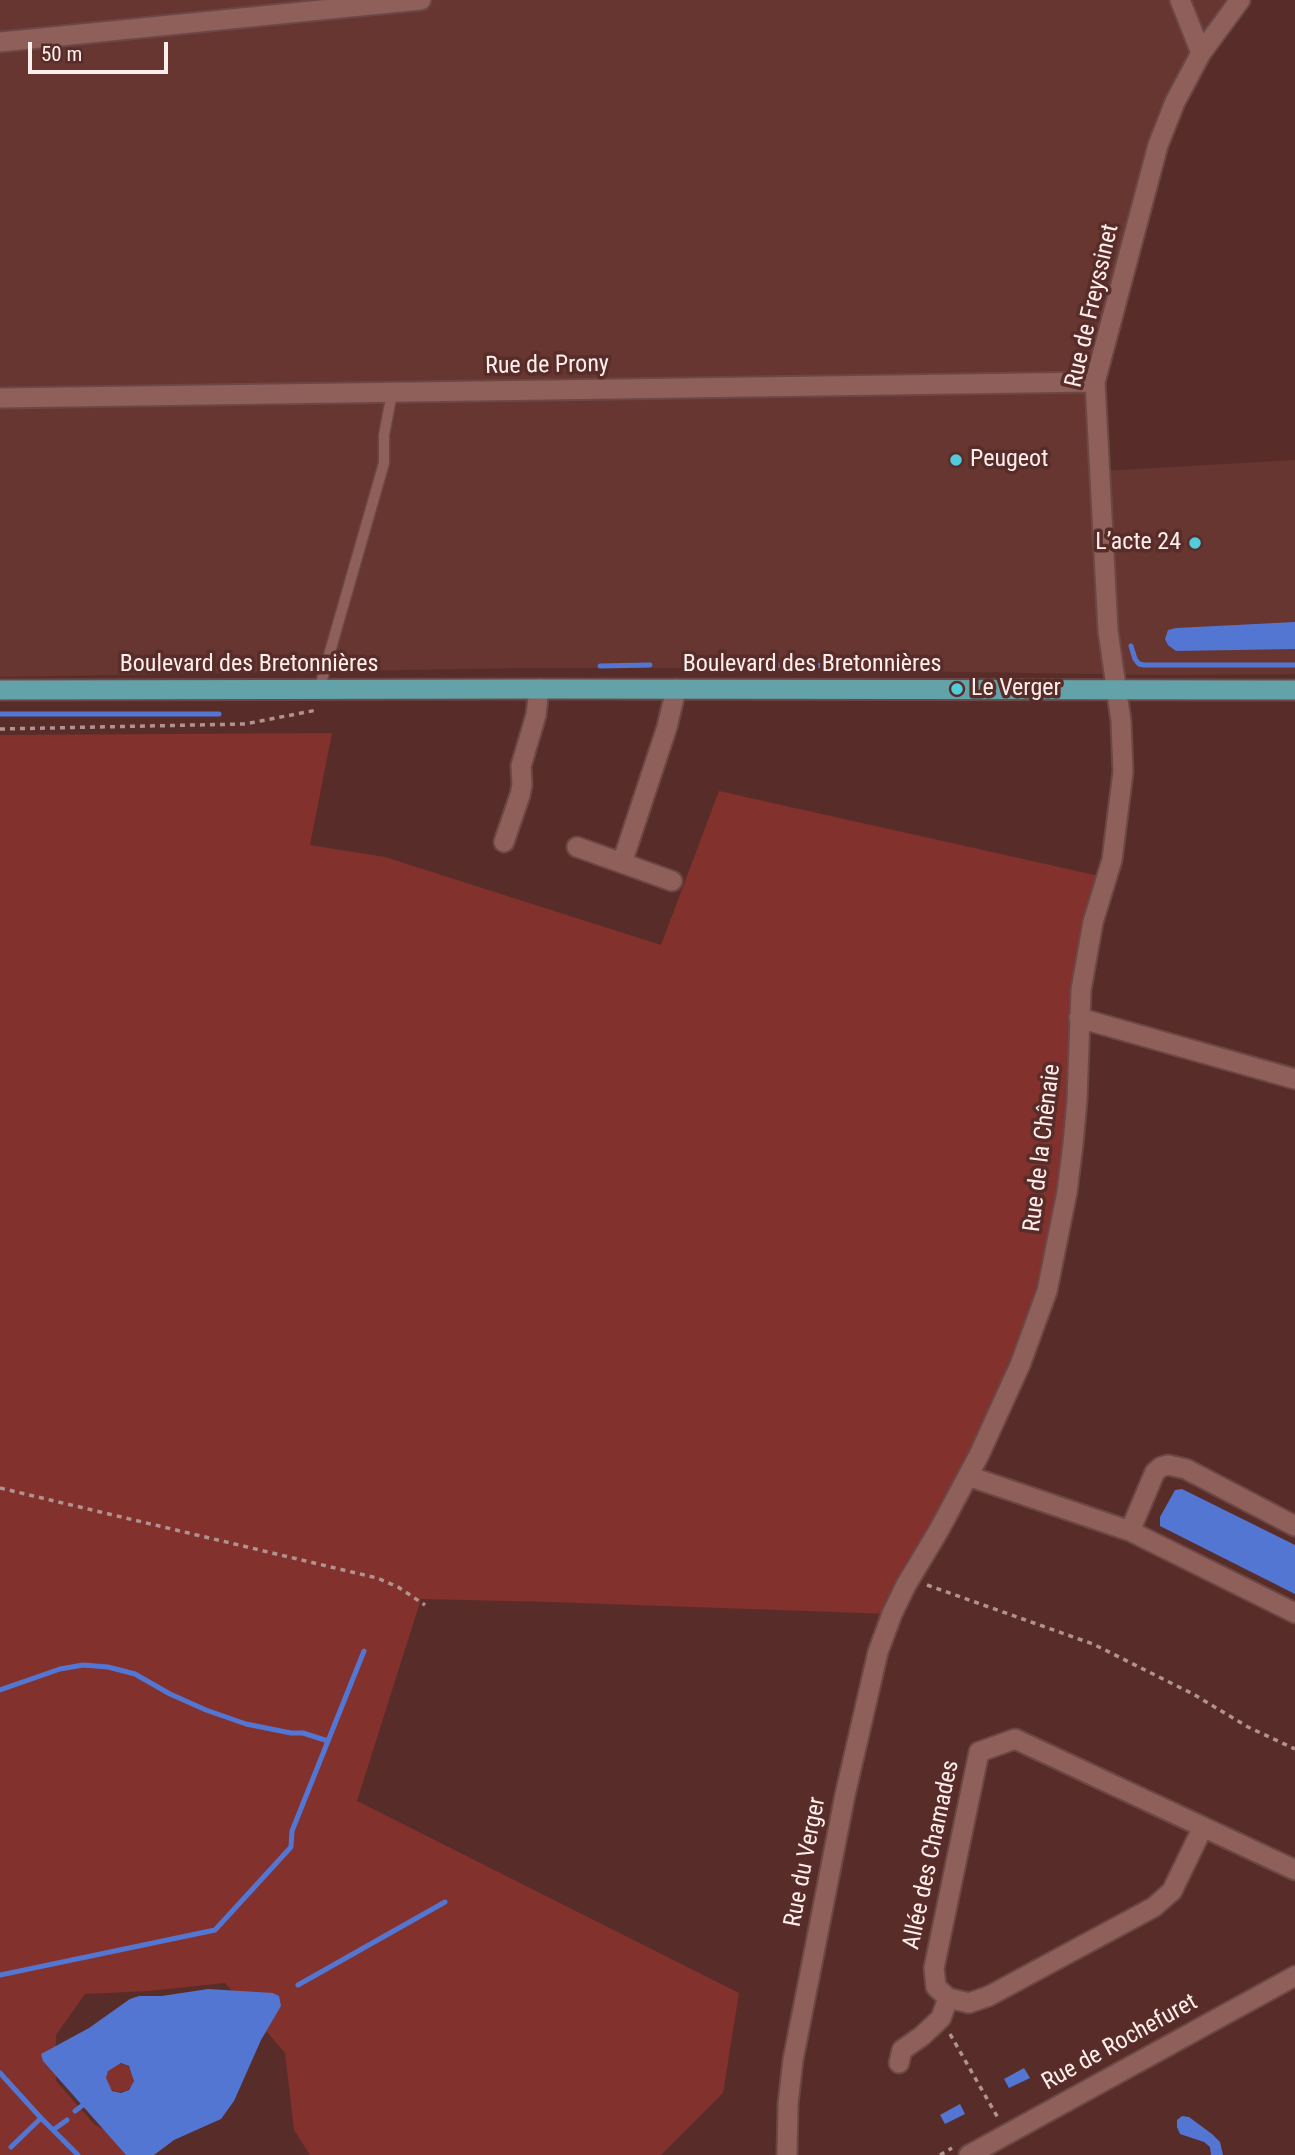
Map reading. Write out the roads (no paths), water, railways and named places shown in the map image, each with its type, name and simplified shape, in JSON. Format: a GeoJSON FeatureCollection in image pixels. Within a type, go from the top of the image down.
{"type":"FeatureCollection","features":[{"type":"Feature","properties":{"kind":"main road","name":"Boulevard des Bretonnières"},"geometry":{"type":"LineString","coordinates":[[0,691],[1295,690]]}},
{"type":"Feature","properties":{"kind":"street"},"geometry":{"type":"LineString","coordinates":[[0,42],[421,0]]}},
{"type":"Feature","properties":{"kind":"street"},"geometry":{"type":"LineString","coordinates":[[1180,0],[1200,53]]}},
{"type":"Feature","properties":{"kind":"street","name":"Rue de Freyssinet"},"geometry":{"type":"LineString","coordinates":[[1115,689],[1108,631],[1095,383],[1158,145],[1175,102],[1200,53],[1240,0]]}},
{"type":"Feature","properties":{"kind":"street","name":"Rue de Prony"},"geometry":{"type":"LineString","coordinates":[[0,398],[1095,383]]}},
{"type":"Feature","properties":{"kind":"street"},"geometry":{"type":"LineString","coordinates":[[504,842],[520,795],[521,766],[536,715],[539,689]]}},
{"type":"Feature","properties":{"kind":"street"},"geometry":{"type":"LineString","coordinates":[[622,863],[667,727],[676,689]]}},
{"type":"Feature","properties":{"kind":"street","name":"Rue de la Chênaie"},"geometry":{"type":"LineString","coordinates":[[908,1582],[968,1476],[1020,1365],[1048,1291],[1067,1192],[1071,1156],[1077,1100],[1081,990],[1093,922],[1110,869],[1124,772],[1121,721],[1115,689]]}},
{"type":"Feature","properties":{"kind":"street"},"geometry":{"type":"LineString","coordinates":[[577,847],[672,881]]}},
{"type":"Feature","properties":{"kind":"street"},"geometry":{"type":"LineString","coordinates":[[1079,1018],[1295,1079]]}},
{"type":"Feature","properties":{"kind":"street"},"geometry":{"type":"LineString","coordinates":[[1130,1531],[1155,1472],[1161,1466],[1168,1465],[1186,1469],[1295,1526]]}},
{"type":"Feature","properties":{"kind":"street"},"geometry":{"type":"LineString","coordinates":[[968,1476],[1130,1531],[1295,1613]]}},
{"type":"Feature","properties":{"kind":"street","name":"Rue du Verger"},"geometry":{"type":"LineString","coordinates":[[787,2155],[788,2104],[793,2060],[845,1796],[878,1652],[892,1614],[908,1582]]}},
{"type":"Feature","properties":{"kind":"street","name":"Allée des Chamades"},"geometry":{"type":"LineString","coordinates":[[948,1998],[936,1987],[934,1968],[979,1752],[1015,1739],[1295,1870]]}},
{"type":"Feature","properties":{"kind":"street"},"geometry":{"type":"LineString","coordinates":[[899,2063],[902,2050],[941,2018],[948,1998],[969,2003],[989,1996],[1154,1907],[1172,1891],[1203,1827]]}},
{"type":"Feature","properties":{"kind":"street","name":"Rue de Rochefuret"},"geometry":{"type":"LineString","coordinates":[[969,2155],[1295,1976]]}},
{"type":"Feature","properties":{"kind":"lane"},"geometry":{"type":"LineString","coordinates":[[319,690],[384,463],[384,435],[392,393]]}},
{"type":"Feature","properties":{"kind":"water"},"geometry":{"type":"Polygon","coordinates":[[[1295,622],[1295,649],[1176,651],[1165,639],[1168,630],[1176,628],[1295,622]]]}},
{"type":"Feature","properties":{"kind":"water"},"geometry":{"type":"Polygon","coordinates":[[[1182,1489],[1295,1545],[1295,1594],[1160,1526],[1160,1517],[1175,1490],[1182,1489]]]}},
{"type":"Feature","properties":{"kind":"water"},"geometry":{"type":"Polygon","coordinates":[[[208,1989],[273,1993],[279,1996],[281,2006],[261,2040],[234,2101],[221,2119],[174,2140],[154,2155],[126,2155],[43,2061],[41,2054],[89,2028],[130,1999],[139,1996],[162,1996],[208,1989]],[[121,2063],[108,2071],[106,2078],[112,2091],[121,2093],[129,2090],[134,2081],[129,2066],[121,2063]]]}},
{"type":"Feature","properties":{"kind":"water"},"geometry":{"type":"Polygon","coordinates":[[[1024,2068],[1030,2078],[1009,2088],[1004,2079],[1024,2068]]]}},
{"type":"Feature","properties":{"kind":"water"},"geometry":{"type":"Polygon","coordinates":[[[960,2104],[965,2114],[945,2124],[940,2115],[960,2104]]]}},
{"type":"Feature","properties":{"kind":"water"},"geometry":{"type":"Polygon","coordinates":[[[1182,2116],[1189,2117],[1212,2134],[1220,2142],[1223,2155],[1211,2155],[1210,2147],[1204,2142],[1180,2134],[1177,2120],[1182,2116]]]}},
{"type":"Feature","properties":{"kind":"waterway"},"geometry":{"type":"LineString","coordinates":[[1131,646],[1135,659],[1144,665],[1295,665]]}},
{"type":"Feature","properties":{"kind":"waterway"},"geometry":{"type":"LineString","coordinates":[[600,666],[650,665]]}},
{"type":"Feature","properties":{"kind":"waterway"},"geometry":{"type":"LineString","coordinates":[[760,665],[890,666]]}},
{"type":"Feature","properties":{"kind":"waterway"},"geometry":{"type":"LineString","coordinates":[[690,666],[746,666]]}},
{"type":"Feature","properties":{"kind":"waterway"},"geometry":{"type":"LineString","coordinates":[[0,714],[219,714]]}},
{"type":"Feature","properties":{"kind":"waterway"},"geometry":{"type":"LineString","coordinates":[[0,1975],[215,1930],[291,1847],[292,1831],[364,1651]]}},
{"type":"Feature","properties":{"kind":"waterway"},"geometry":{"type":"LineString","coordinates":[[0,1690],[60,1669],[83,1665],[108,1667],[135,1674],[170,1694],[246,1724],[303,1733],[328,1741]]}},
{"type":"Feature","properties":{"kind":"waterway"},"geometry":{"type":"LineString","coordinates":[[298,1985],[445,1902]]}},
{"type":"Feature","properties":{"kind":"waterway"},"geometry":{"type":"LineString","coordinates":[[0,2073],[41,2118]]}},
{"type":"Feature","properties":{"kind":"waterway"},"geometry":{"type":"LineString","coordinates":[[75,2111],[87,2102]]}},
{"type":"Feature","properties":{"kind":"waterway"},"geometry":{"type":"LineString","coordinates":[[11,2147],[41,2118],[53,2130],[67,2120]]}},
{"type":"Feature","properties":{"kind":"waterway"},"geometry":{"type":"LineString","coordinates":[[53,2130],[78,2155]]}},
{"type":"Feature","properties":{"kind":"place","name":"Peugeot"},"geometry":{"type":"Point","coordinates":[956,460]}},
{"type":"Feature","properties":{"kind":"place","name":"L’acte 24"},"geometry":{"type":"Point","coordinates":[1195,543]}},
{"type":"Feature","properties":{"kind":"place","name":"Le Verger"},"geometry":{"type":"Point","coordinates":[957,689]}}]}
